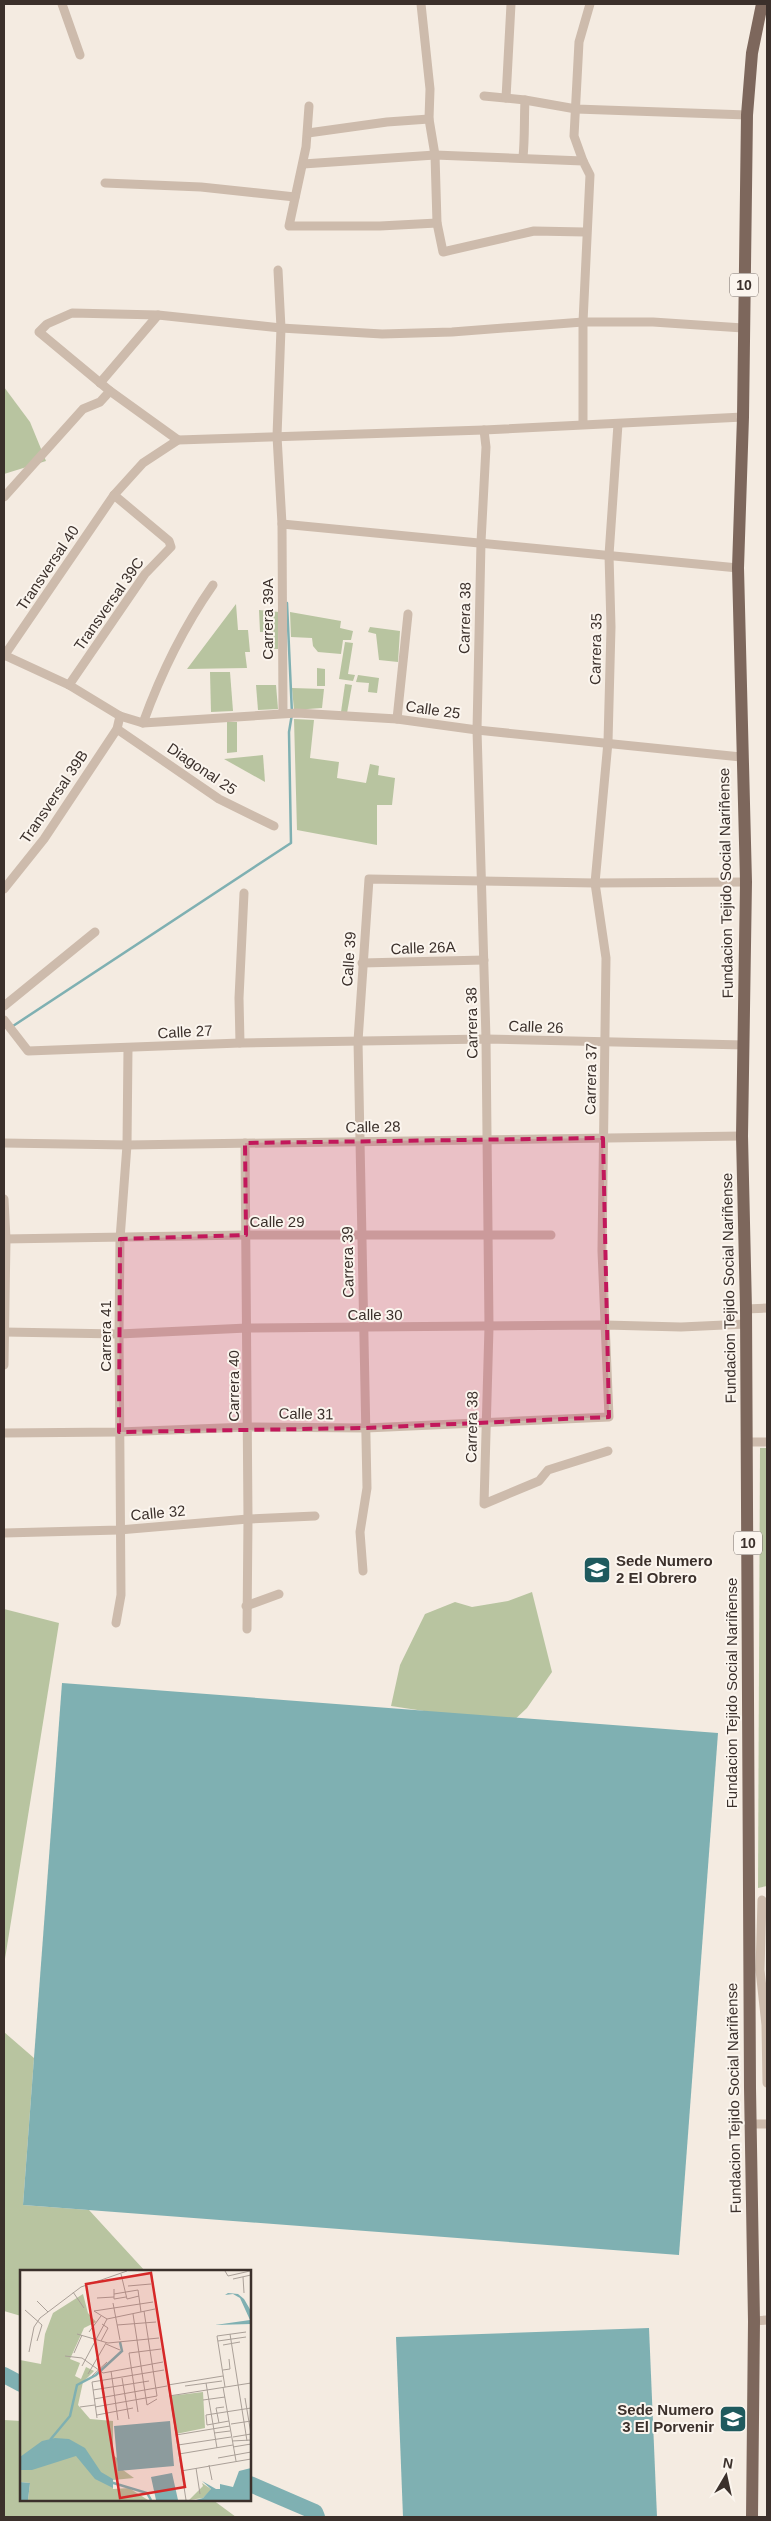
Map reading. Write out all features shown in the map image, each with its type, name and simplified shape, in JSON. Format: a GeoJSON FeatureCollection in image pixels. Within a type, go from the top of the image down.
{"type":"FeatureCollection","features":[{"type":"Feature","properties":{"kind":"main road","name":"10"},"geometry":{"type":"LineString","coordinates":[[738,568],[743,417],[747,115],[752,53],[762,4]]}},
{"type":"Feature","properties":{"kind":"main road","name":"Fundacion Tejido Social Nariñense"},"geometry":{"type":"LineString","coordinates":[[738,568],[741,757],[746,882],[742,1136],[748,1442],[750,2124],[761,2321],[752,2517]]}},
{"type":"Feature","properties":{"kind":"street"},"geometry":{"type":"LineString","coordinates":[[62,4],[80,55]]}},
{"type":"Feature","properties":{"kind":"street"},"geometry":{"type":"LineString","coordinates":[[421,4],[430,89],[429,119],[435,155],[437,223],[443,252],[534,231],[585,232]]}},
{"type":"Feature","properties":{"kind":"street"},"geometry":{"type":"LineString","coordinates":[[506,98],[511,4]]}},
{"type":"Feature","properties":{"kind":"street"},"geometry":{"type":"LineString","coordinates":[[583,424],[585,232],[590,175],[582,160],[574,136],[579,42],[590,4]]}},
{"type":"Feature","properties":{"kind":"street"},"geometry":{"type":"LineString","coordinates":[[484,96],[525,100],[576,109],[747,115]]}},
{"type":"Feature","properties":{"kind":"street"},"geometry":{"type":"LineString","coordinates":[[523,157],[526,127],[524,122],[525,100]]}},
{"type":"Feature","properties":{"kind":"street"},"geometry":{"type":"LineString","coordinates":[[309,106],[308,133],[288,226],[437,223]]}},
{"type":"Feature","properties":{"kind":"street"},"geometry":{"type":"LineString","coordinates":[[308,133],[387,122],[429,119]]}},
{"type":"Feature","properties":{"kind":"street"},"geometry":{"type":"LineString","coordinates":[[302,164],[435,155],[582,160]]}},
{"type":"Feature","properties":{"kind":"street"},"geometry":{"type":"LineString","coordinates":[[105,183],[201,187],[295,197]]}},
{"type":"Feature","properties":{"kind":"street","name":"Carrera 39A"},"geometry":{"type":"LineString","coordinates":[[278,270],[281,328],[277,436],[282,524],[285,713]]}},
{"type":"Feature","properties":{"kind":"street"},"geometry":{"type":"LineString","coordinates":[[743,328],[653,322],[583,322],[452,332],[382,334],[281,328],[158,315],[72,313],[47,324],[39,332],[110,391],[178,440],[484,430],[743,417]]}},
{"type":"Feature","properties":{"kind":"street"},"geometry":{"type":"LineString","coordinates":[[100,383],[158,315]]}},
{"type":"Feature","properties":{"kind":"street"},"geometry":{"type":"LineString","coordinates":[[4,497],[83,409],[100,402],[110,391]]}},
{"type":"Feature","properties":{"kind":"street","name":"Carrera 35"},"geometry":{"type":"LineString","coordinates":[[608,742],[611,627],[609,555],[618,424]]}},
{"type":"Feature","properties":{"kind":"street","name":"Carrera 38"},"geometry":{"type":"LineString","coordinates":[[484,430],[486,447],[481,542],[477,730],[483,881],[490,1327],[485,1422],[484,1504],[539,1481],[548,1470],[608,1452]]}},
{"type":"Feature","properties":{"kind":"street","name":"Transversal 40"},"geometry":{"type":"LineString","coordinates":[[4,656],[114,495],[143,463],[178,440]]}},
{"type":"Feature","properties":{"kind":"street","name":"Transversal 39C"},"geometry":{"type":"LineString","coordinates":[[69,685],[145,574],[171,547],[169,540],[114,495]]}},
{"type":"Feature","properties":{"kind":"street"},"geometry":{"type":"LineString","coordinates":[[282,524],[738,568]]}},
{"type":"Feature","properties":{"kind":"street"},"geometry":{"type":"LineString","coordinates":[[142,723],[166,663],[191,617],[213,585]]}},
{"type":"Feature","properties":{"kind":"street"},"geometry":{"type":"LineString","coordinates":[[397,719],[408,614]]}},
{"type":"Feature","properties":{"kind":"street"},"geometry":{"type":"LineString","coordinates":[[4,656],[69,685],[120,716]]}},
{"type":"Feature","properties":{"kind":"street","name":"Calle 25"},"geometry":{"type":"LineString","coordinates":[[120,716],[142,723],[285,713],[397,719],[477,730],[741,757]]}},
{"type":"Feature","properties":{"kind":"street","name":"Transversal 39B"},"geometry":{"type":"LineString","coordinates":[[4,889],[44,839],[116,729],[120,716]]}},
{"type":"Feature","properties":{"kind":"street","name":"Diagonal 25"},"geometry":{"type":"LineString","coordinates":[[116,729],[219,799],[274,826]]}},
{"type":"Feature","properties":{"kind":"street","name":"Carrera 37"},"geometry":{"type":"LineString","coordinates":[[608,742],[595,882],[606,958],[604,1325],[609,1417]]}},
{"type":"Feature","properties":{"kind":"street","name":"Calle 39"},"geometry":{"type":"LineString","coordinates":[[358,1041],[369,879],[483,881]]}},
{"type":"Feature","properties":{"kind":"street"},"geometry":{"type":"LineString","coordinates":[[483,881],[746,882]]}},
{"type":"Feature","properties":{"kind":"street"},"geometry":{"type":"LineString","coordinates":[[240,1043],[239,998],[244,894]]}},
{"type":"Feature","properties":{"kind":"street"},"geometry":{"type":"LineString","coordinates":[[4,1006],[94,932]]}},
{"type":"Feature","properties":{"kind":"street","name":"Calle 26A"},"geometry":{"type":"LineString","coordinates":[[362,964],[484,960]]}},
{"type":"Feature","properties":{"kind":"street","name":"Calle 27"},"geometry":{"type":"LineString","coordinates":[[5,1021],[28,1052],[240,1043],[358,1041]]}},
{"type":"Feature","properties":{"kind":"street","name":"Calle 26"},"geometry":{"type":"LineString","coordinates":[[358,1041],[486,1039],[606,1043],[744,1044]]}},
{"type":"Feature","properties":{"kind":"street","name":"Carrera 39"},"geometry":{"type":"LineString","coordinates":[[358,1041],[367,1488],[360,1532],[363,1571]]}},
{"type":"Feature","properties":{"kind":"street","name":"Carrera 41"},"geometry":{"type":"LineString","coordinates":[[116,1623],[121,1595],[119,1530],[120,1239],[127,1145],[128,1048]]}},
{"type":"Feature","properties":{"kind":"street","name":"Calle 28"},"geometry":{"type":"LineString","coordinates":[[4,1143],[127,1145],[742,1136]]}},
{"type":"Feature","properties":{"kind":"street","name":"Carrera 40"},"geometry":{"type":"LineString","coordinates":[[245,1143],[248,1427],[247,1629]]}},
{"type":"Feature","properties":{"kind":"street"},"geometry":{"type":"LineString","coordinates":[[4,1199],[4,1365]]}},
{"type":"Feature","properties":{"kind":"street","name":"Calle 29"},"geometry":{"type":"LineString","coordinates":[[5,1239],[120,1239],[246,1235],[551,1235]]}},
{"type":"Feature","properties":{"kind":"street"},"geometry":{"type":"LineString","coordinates":[[746,1309],[767,1308]]}},
{"type":"Feature","properties":{"kind":"street","name":"Calle 30"},"geometry":{"type":"LineString","coordinates":[[4,1332],[119,1334],[247,1328],[604,1325],[681,1327],[746,1324]]}},
{"type":"Feature","properties":{"kind":"street","name":"Calle 31"},"geometry":{"type":"LineString","coordinates":[[4,1433],[119,1432],[248,1427],[366,1428],[609,1417]]}},
{"type":"Feature","properties":{"kind":"street"},"geometry":{"type":"LineString","coordinates":[[748,1442],[767,1442]]}},
{"type":"Feature","properties":{"kind":"street","name":"Calle 32"},"geometry":{"type":"LineString","coordinates":[[4,1533],[119,1530],[248,1519],[315,1516]]}},
{"type":"Feature","properties":{"kind":"street"},"geometry":{"type":"LineString","coordinates":[[246,1606],[279,1594]]}},
{"type":"Feature","properties":{"kind":"street"},"geometry":{"type":"LineString","coordinates":[[749,1902],[765,1899],[760,1970],[767,2025],[767,2083]]}},
{"type":"Feature","properties":{"kind":"street"},"geometry":{"type":"LineString","coordinates":[[750,2124],[767,2124]]}},
{"type":"Feature","properties":{"kind":"highlighted area"},"geometry":{"type":"Polygon","coordinates":[[[603,1138],[609,1417],[366,1428],[119,1432],[120,1239],[246,1235],[245,1143],[603,1138]]]}},
{"type":"Feature","properties":{"kind":"green space"},"geometry":{"type":"Polygon","coordinates":[[[4,387],[30,422],[46,461],[4,474],[4,387]]]}},
{"type":"Feature","properties":{"kind":"green space"},"geometry":{"type":"Polygon","coordinates":[[[236,604],[238,630],[248,630],[250,652],[245,652],[247,668],[187,669],[236,604]]]}},
{"type":"Feature","properties":{"kind":"green space"},"geometry":{"type":"Polygon","coordinates":[[[259,610],[279,612],[278,649],[267,649],[266,632],[260,632],[259,610]]]}},
{"type":"Feature","properties":{"kind":"green space"},"geometry":{"type":"Polygon","coordinates":[[[290,612],[341,621],[340,628],[353,631],[351,640],[343,640],[341,654],[318,652],[313,646],[312,638],[291,637],[290,612]]]}},
{"type":"Feature","properties":{"kind":"green space"},"geometry":{"type":"Polygon","coordinates":[[[370,627],[400,631],[398,662],[379,660],[376,634],[368,632],[370,627]]]}},
{"type":"Feature","properties":{"kind":"green space"},"geometry":{"type":"Polygon","coordinates":[[[345,642],[353,643],[348,674],[355,675],[353,681],[339,679],[345,642]]]}},
{"type":"Feature","properties":{"kind":"green space"},"geometry":{"type":"Polygon","coordinates":[[[317,668],[325,669],[325,686],[317,686],[317,668]]]}},
{"type":"Feature","properties":{"kind":"green space"},"geometry":{"type":"Polygon","coordinates":[[[210,672],[230,672],[233,711],[211,712],[210,672]]]}},
{"type":"Feature","properties":{"kind":"green space"},"geometry":{"type":"Polygon","coordinates":[[[358,675],[379,678],[377,693],[368,692],[369,683],[356,682],[358,675]]]}},
{"type":"Feature","properties":{"kind":"green space"},"geometry":{"type":"Polygon","coordinates":[[[345,684],[352,685],[347,713],[341,712],[345,684]]]}},
{"type":"Feature","properties":{"kind":"green space"},"geometry":{"type":"Polygon","coordinates":[[[256,685],[276,685],[278,709],[258,710],[256,685]]]}},
{"type":"Feature","properties":{"kind":"green space"},"geometry":{"type":"Polygon","coordinates":[[[292,688],[324,689],[322,708],[294,710],[292,688]]]}},
{"type":"Feature","properties":{"kind":"green space"},"geometry":{"type":"Polygon","coordinates":[[[294,719],[314,720],[310,758],[339,762],[337,778],[366,783],[370,764],[379,766],[378,775],[395,778],[392,805],[377,805],[377,845],[297,830],[294,719]]]}},
{"type":"Feature","properties":{"kind":"green space"},"geometry":{"type":"Polygon","coordinates":[[[227,722],[237,722],[237,752],[227,753],[227,722]]]}},
{"type":"Feature","properties":{"kind":"green space"},"geometry":{"type":"Polygon","coordinates":[[[263,755],[265,782],[224,759],[263,755]]]}},
{"type":"Feature","properties":{"kind":"green space"},"geometry":{"type":"Polygon","coordinates":[[[760,1448],[767,1448],[767,1886],[758,1888],[760,1448]]]}},
{"type":"Feature","properties":{"kind":"green space"},"geometry":{"type":"Polygon","coordinates":[[[532,1592],[552,1672],[527,1708],[510,1724],[391,1706],[400,1665],[425,1614],[455,1602],[472,1607],[508,1601],[532,1592]]]}},
{"type":"Feature","properties":{"kind":"green space"},"geometry":{"type":"Polygon","coordinates":[[[4,1609],[59,1623],[4,1965],[4,1609]]]}},
{"type":"Feature","properties":{"kind":"green space"},"geometry":{"type":"Polygon","coordinates":[[[4,2032],[34,2058],[23,2205],[89,2210],[144,2270],[20,2270],[20,2316],[4,2311],[4,2032]]]}},
{"type":"Feature","properties":{"kind":"green space"},"geometry":{"type":"Polygon","coordinates":[[[4,2420],[20,2421],[20,2501],[214,2501],[236,2517],[4,2517],[4,2420]]]}},
{"type":"Feature","properties":{"kind":"water"},"geometry":{"type":"Polygon","coordinates":[[[62,1683],[718,1733],[679,2255],[23,2205],[62,1683]]]}},
{"type":"Feature","properties":{"kind":"water"},"geometry":{"type":"Polygon","coordinates":[[[649,2328],[657,2517],[403,2517],[396,2337],[649,2328]]]}},
{"type":"Feature","properties":{"kind":"waterway"},"geometry":{"type":"LineString","coordinates":[[13,1026],[291,843],[289,732],[292,714],[287,603]]}},
{"type":"Feature","properties":{"kind":"waterway"},"geometry":{"type":"LineString","coordinates":[[4,2375],[20,2383]]}},
{"type":"Feature","properties":{"kind":"waterway"},"geometry":{"type":"LineString","coordinates":[[251,2484],[315,2512],[317,2517]]}},
{"type":"Feature","properties":{"kind":"place","name":"Sede Numero 2 El Obrero"},"geometry":{"type":"Point","coordinates":[597,1570]}},
{"type":"Feature","properties":{"kind":"place","name":"Sede Numero 3 El Porvenir"},"geometry":{"type":"Point","coordinates":[733,2419]}}]}
